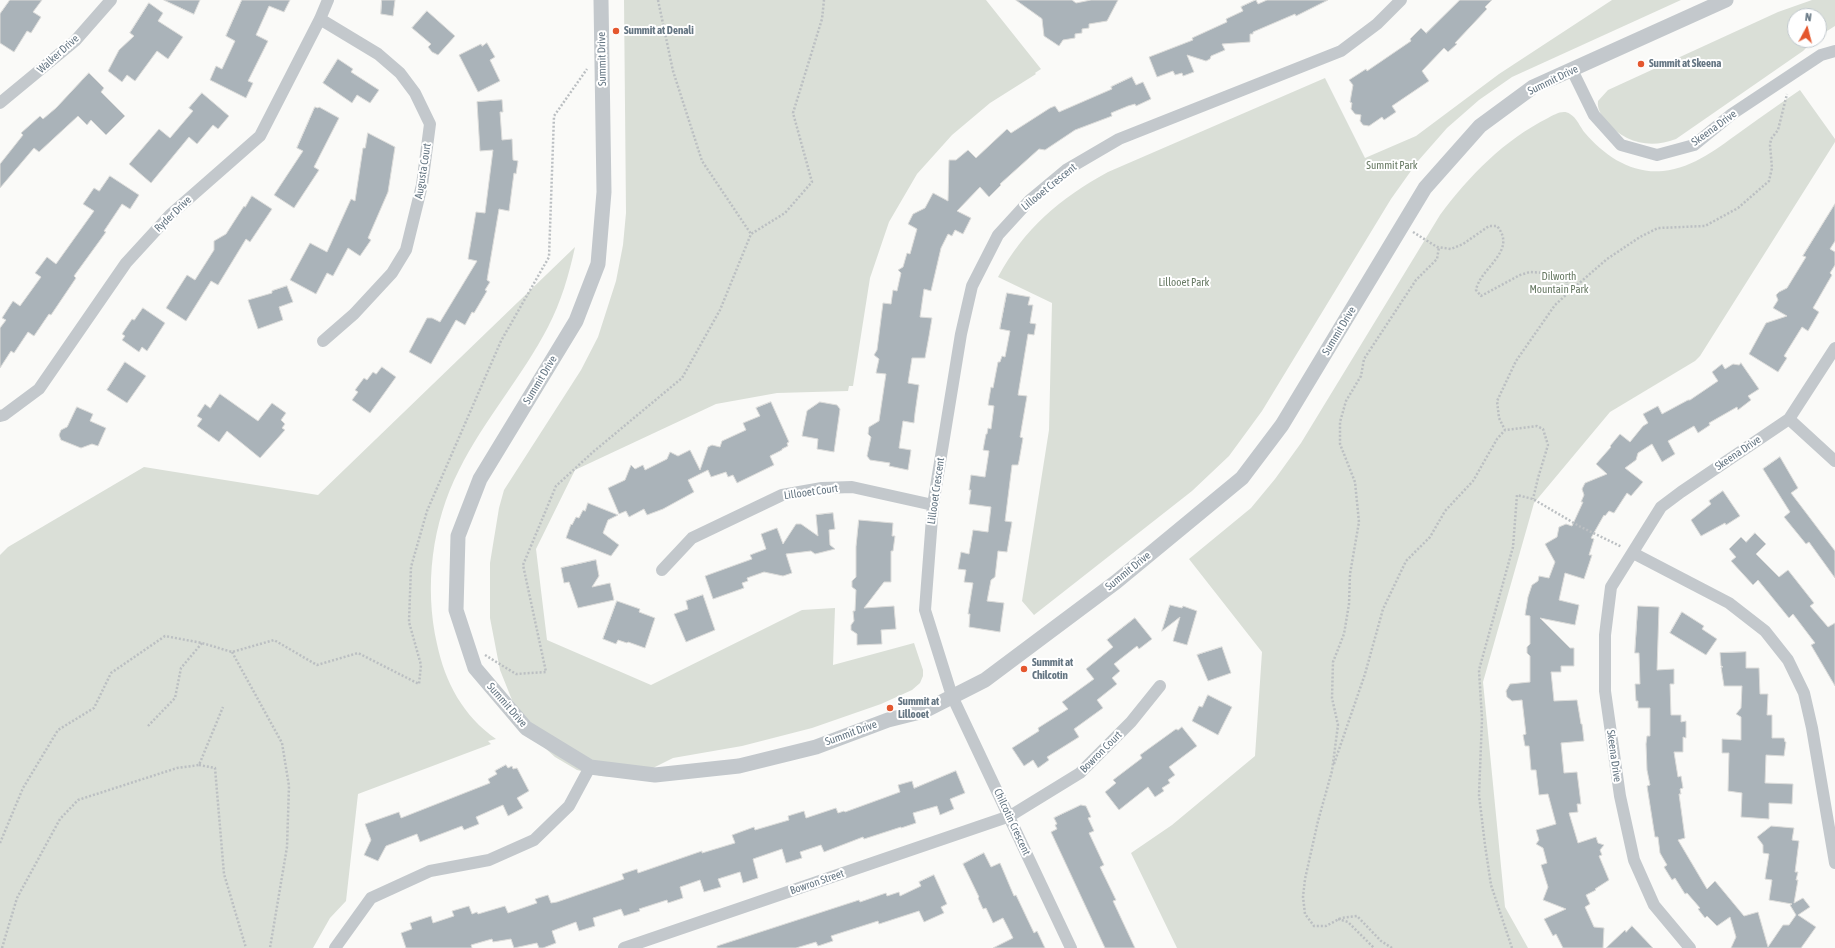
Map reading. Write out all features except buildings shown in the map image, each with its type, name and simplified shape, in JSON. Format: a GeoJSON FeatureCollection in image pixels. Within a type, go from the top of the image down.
{"type":"FeatureCollection","features":[{"type":"Feature","properties":{"kind":"street","name":"Walker Drive"},"geometry":{"type":"LineString","coordinates":[[0,103],[75,41],[112,0]]}},
{"type":"Feature","properties":{"kind":"street","name":"Ryder Drive"},"geometry":{"type":"LineString","coordinates":[[0,416],[4,415],[38,389],[126,263],[170,214],[260,136],[320,19],[328,0]]}},
{"type":"Feature","properties":{"kind":"street","name":"Summit Drive"},"geometry":{"type":"LineString","coordinates":[[601,0],[604,192],[598,264],[576,321],[480,479],[458,536],[456,610],[475,668],[526,728],[590,767],[655,775],[739,766],[816,747],[888,720],[924,710],[985,680],[1116,582],[1242,478],[1282,425],[1425,188],[1480,126],[1533,87],[1726,0]]}},
{"type":"Feature","properties":{"kind":"street","name":"Lillooet Crescent"},"geometry":{"type":"LineString","coordinates":[[952,696],[925,610],[933,505],[961,334],[972,286],[998,235],[1030,200],[1066,170],[1119,139],[1341,51],[1377,24],[1401,0]]}},
{"type":"Feature","properties":{"kind":"street","name":"Augusta Court"},"geometry":{"type":"LineString","coordinates":[[320,19],[378,54],[400,73],[416,93],[430,124],[422,185],[406,250],[392,273],[365,302],[323,341]]}},
{"type":"Feature","properties":{"kind":"street","name":"Skeena Drive"},"geometry":{"type":"LineString","coordinates":[[1572,70],[1594,116],[1620,145],[1657,155],[1694,145],[1732,114],[1821,55],[1835,51]]}},
{"type":"Feature","properties":{"kind":"street","name":"Skeena Drive"},"geometry":{"type":"LineString","coordinates":[[1690,948],[1654,905],[1634,860],[1619,789],[1605,691],[1605,635],[1611,587],[1661,508],[1681,492],[1789,419],[1835,348]]}},
{"type":"Feature","properties":{"kind":"street"},"geometry":{"type":"LineString","coordinates":[[1789,419],[1835,461]]}},
{"type":"Feature","properties":{"kind":"street","name":"Lillooet Court"},"geometry":{"type":"LineString","coordinates":[[662,570],[692,538],[782,495],[822,488],[852,487],[933,505]]}},
{"type":"Feature","properties":{"kind":"street"},"geometry":{"type":"LineString","coordinates":[[1633,553],[1729,603],[1765,630],[1788,660],[1804,693],[1812,728],[1835,863]]}},
{"type":"Feature","properties":{"kind":"street","name":"Bowron Court"},"geometry":{"type":"LineString","coordinates":[[1010,816],[1080,773],[1131,722],[1160,686]]}},
{"type":"Feature","properties":{"kind":"street","name":"Chilcotin Crescent"},"geometry":{"type":"LineString","coordinates":[[952,696],[1010,816],[1071,948]]}},
{"type":"Feature","properties":{"kind":"street"},"geometry":{"type":"LineString","coordinates":[[336,948],[371,898],[430,871],[489,860],[534,840],[569,806],[590,767]]}},
{"type":"Feature","properties":{"kind":"street","name":"Bowron Street"},"geometry":{"type":"LineString","coordinates":[[624,948],[1010,816]]}},
{"type":"Feature","properties":{"kind":"path"},"geometry":{"type":"LineString","coordinates":[[658,0],[673,71],[702,161],[751,234]]}},
{"type":"Feature","properties":{"kind":"path"},"geometry":{"type":"LineString","coordinates":[[468,645],[516,674],[546,672],[523,565],[556,486],[593,452],[682,378],[720,310],[751,234],[785,213],[812,182],[793,112],[822,19],[824,0]]}},
{"type":"Feature","properties":{"kind":"path"},"geometry":{"type":"LineString","coordinates":[[0,843],[23,788],[58,730],[94,708],[111,673],[165,636],[202,643],[232,652],[274,640],[317,665],[358,653],[420,684],[421,665],[409,622],[411,567],[427,511],[501,341],[549,257],[554,116],[589,67]]}},
{"type":"Feature","properties":{"kind":"path"},"geometry":{"type":"LineString","coordinates":[[1505,430],[1499,418],[1497,401],[1516,362],[1556,305],[1568,293],[1607,259],[1640,237],[1658,228],[1705,226],[1738,208],[1770,181],[1772,168],[1770,145],[1771,139],[1778,130],[1788,91],[1788,83],[1785,79]]}},
{"type":"Feature","properties":{"kind":"path"},"geometry":{"type":"LineString","coordinates":[[1403,225],[1439,247],[1451,249],[1463,244],[1490,226],[1496,226],[1502,232],[1504,239],[1499,254],[1477,283],[1476,290],[1481,296],[1520,275],[1530,272],[1563,274],[1566,277],[1568,293]]}},
{"type":"Feature","properties":{"kind":"path"},"geometry":{"type":"LineString","coordinates":[[1332,771],[1338,726],[1332,698],[1333,662],[1344,634],[1349,604],[1350,574],[1359,522],[1355,482],[1340,444],[1340,422],[1346,401],[1361,376],[1364,359],[1416,280],[1437,259],[1439,247]]}},
{"type":"Feature","properties":{"kind":"path"},"geometry":{"type":"LineString","coordinates":[[1392,948],[1381,941],[1356,916],[1338,919],[1326,926],[1314,926],[1306,914],[1303,897],[1305,879],[1318,821],[1332,771],[1365,674],[1383,609],[1406,561],[1430,537],[1445,511],[1473,481],[1497,439],[1505,430],[1537,426],[1543,429],[1548,445],[1533,499]]}},
{"type":"Feature","properties":{"kind":"path"},"geometry":{"type":"LineString","coordinates":[[1512,948],[1491,884],[1479,795],[1482,719],[1479,670],[1513,547],[1517,495],[1533,499],[1579,526],[1633,553]]}},
{"type":"Feature","properties":{"kind":"path"},"geometry":{"type":"LineString","coordinates":[[148,726],[175,698],[181,668],[202,643]]}},
{"type":"Feature","properties":{"kind":"path"},"geometry":{"type":"LineString","coordinates":[[232,652],[282,743],[289,786],[287,847],[270,948]]}},
{"type":"Feature","properties":{"kind":"path"},"geometry":{"type":"LineString","coordinates":[[199,765],[223,707]]}},
{"type":"Feature","properties":{"kind":"path"},"geometry":{"type":"LineString","coordinates":[[2,948],[17,898],[60,819],[78,800],[177,768],[199,765],[215,768],[224,874],[246,948]]}},
{"type":"Feature","properties":{"kind":"path"},"geometry":{"type":"LineString","coordinates":[[1338,919],[1348,922],[1374,948]]}},
{"type":"Feature","properties":{"kind":"green space"},"geometry":{"type":"Polygon","coordinates":[[[624,0],[986,0],[1041,69],[1035,73],[1036,74],[990,103],[952,135],[917,174],[889,222],[870,278],[853,386],[849,386],[848,391],[777,393],[716,404],[575,470],[536,549],[547,640],[651,685],[802,610],[835,608],[833,665],[914,643],[923,670],[923,676],[920,683],[912,690],[881,704],[812,728],[742,746],[673,758],[649,770],[613,777],[601,776],[577,770],[555,757],[545,748],[512,700],[500,670],[490,618],[490,563],[499,508],[504,490],[581,370],[598,337],[616,281],[623,245],[626,213],[624,0]]]}},
{"type":"Feature","properties":{"kind":"green space","name":"Lillooet Park"},"geometry":{"type":"Polygon","coordinates":[[[1612,0],[1681,0],[1512,77],[1479,100],[1447,128],[1418,161],[1391,199],[1262,411],[1229,456],[1192,491],[1034,615],[1022,601],[1049,430],[1052,303],[998,277],[1019,244],[1045,216],[1074,193],[1108,172],[1325,78],[1365,158],[1416,136],[1499,74],[1612,0]]]}},
{"type":"Feature","properties":{"kind":"green space"},"geometry":{"type":"Polygon","coordinates":[[[1812,0],[1835,0],[1835,26],[1827,31],[1827,8],[1789,8],[1812,0]]]}},
{"type":"Feature","properties":{"kind":"green space"},"geometry":{"type":"Polygon","coordinates":[[[1787,9],[1787,48],[1806,48],[1676,139],[1657,144],[1647,144],[1629,139],[1613,128],[1601,114],[1598,107],[1598,101],[1608,90],[1787,9]]]}},
{"type":"Feature","properties":{"kind":"green space","name":"Dilworth Mountain Park"},"geometry":{"type":"Polygon","coordinates":[[[1800,90],[1835,139],[1835,142],[1700,356],[1695,361],[1610,412],[1534,503],[1483,682],[1505,907],[1528,948],[1177,948],[1131,853],[1172,825],[1255,756],[1262,652],[1189,559],[1251,508],[1275,479],[1301,443],[1440,215],[1475,173],[1502,148],[1532,127],[1556,114],[1564,112],[1575,118],[1585,133],[1601,149],[1620,162],[1640,170],[1663,171],[1674,169],[1685,166],[1706,156],[1800,90]]]}},
{"type":"Feature","properties":{"kind":"green space"},"geometry":{"type":"Polygon","coordinates":[[[575,247],[564,288],[548,327],[459,470],[442,511],[433,555],[431,600],[433,622],[440,658],[450,685],[465,709],[484,730],[496,739],[488,741],[491,744],[358,794],[346,901],[330,918],[313,948],[0,948],[0,555],[8,547],[144,467],[318,495],[575,247]]]}},
{"type":"Feature","properties":{"kind":"place","name":"Summit at Denali"},"geometry":{"type":"Point","coordinates":[616,31]}},
{"type":"Feature","properties":{"kind":"place","name":"Summit at Skeena"},"geometry":{"type":"Point","coordinates":[1641,64]}},
{"type":"Feature","properties":{"kind":"place","name":"Summit at Chilcotin"},"geometry":{"type":"Point","coordinates":[1024,669]}},
{"type":"Feature","properties":{"kind":"place","name":"Summit at Lillooet"},"geometry":{"type":"Point","coordinates":[890,708]}},
{"type":"Feature","properties":{"kind":"park label","name":"Summit Park"},"geometry":{"type":"Point","coordinates":[1392,166]}}]}
